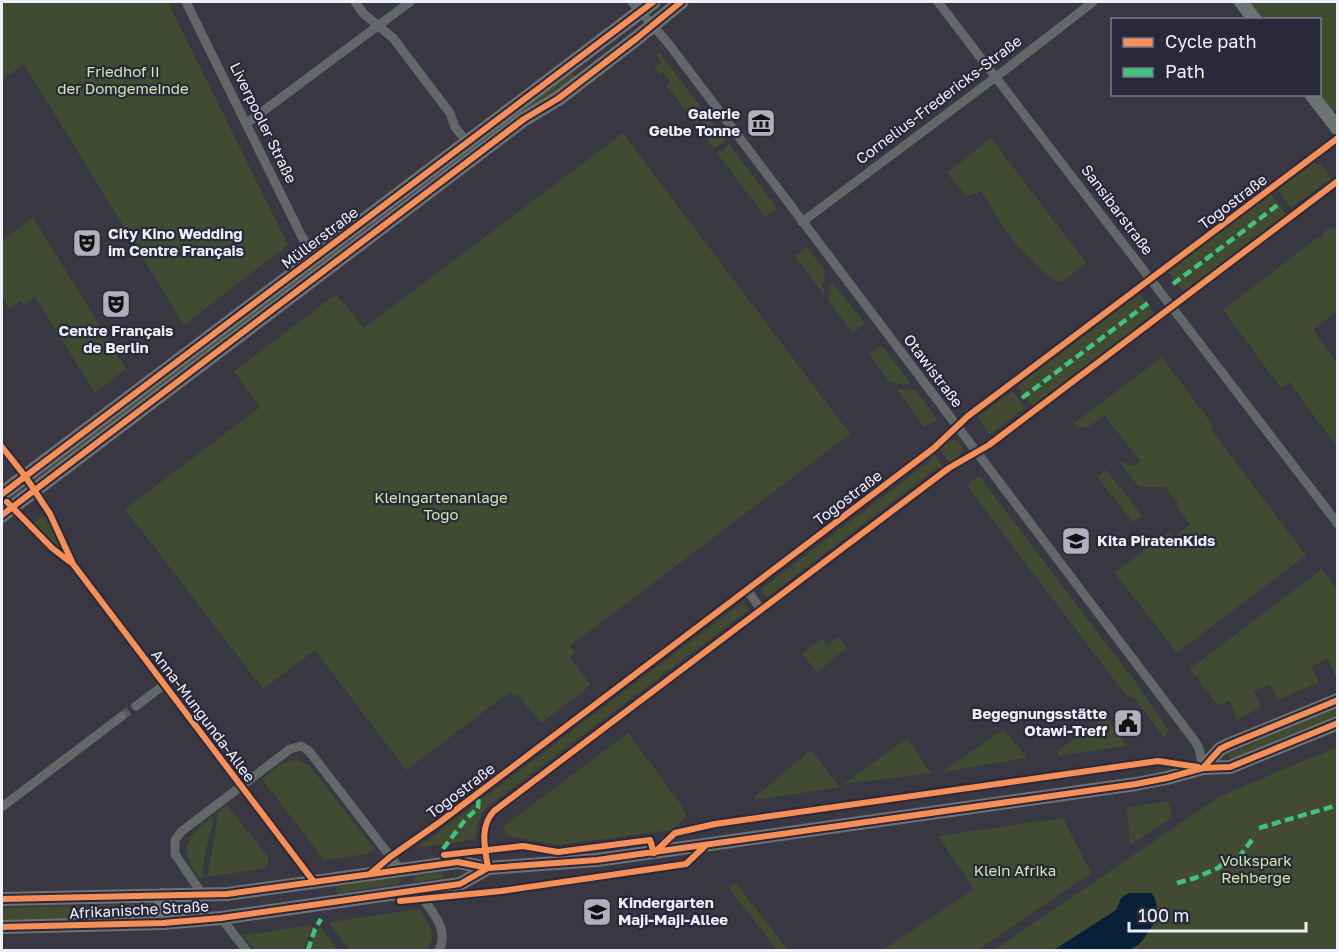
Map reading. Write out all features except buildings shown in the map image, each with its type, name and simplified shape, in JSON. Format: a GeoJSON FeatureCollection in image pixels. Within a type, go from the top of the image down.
{"type":"FeatureCollection","features":[{"type":"Feature","properties":{"kind":"main road","name":"Müllerstraße"},"geometry":{"type":"LineString","coordinates":[[2,494],[467,142],[636,6],[653,2]]}},
{"type":"Feature","properties":{"kind":"main road","name":"Müllerstraße"},"geometry":{"type":"LineString","coordinates":[[7,512],[524,119],[568,91],[681,2]]}},
{"type":"Feature","properties":{"kind":"street","name":"Liverpooler Straße"},"geometry":{"type":"LineString","coordinates":[[186,2],[303,237],[316,256]]}},
{"type":"Feature","properties":{"kind":"street"},"geometry":{"type":"LineString","coordinates":[[355,2],[364,14],[393,38],[450,112],[455,127],[467,142]]}},
{"type":"Feature","properties":{"kind":"street"},"geometry":{"type":"LineString","coordinates":[[247,123],[410,2]]}},
{"type":"Feature","properties":{"kind":"street","name":"Sansibarstraße"},"geometry":{"type":"LineString","coordinates":[[938,2],[1338,524]]}},
{"type":"Feature","properties":{"kind":"street","name":"Cornelius-Fredericks-Straße"},"geometry":{"type":"LineString","coordinates":[[802,222],[1093,2]]}},
{"type":"Feature","properties":{"kind":"street"},"geometry":{"type":"LineString","coordinates":[[1241,2],[1253,18]]}},
{"type":"Feature","properties":{"kind":"street","name":"Otawistraße"},"geometry":{"type":"LineString","coordinates":[[636,6],[668,43],[1194,740],[1199,748],[1203,768]]}},
{"type":"Feature","properties":{"kind":"street"},"geometry":{"type":"LineString","coordinates":[[1313,96],[1338,129]]}},
{"type":"Feature","properties":{"kind":"street","name":"Togostraße"},"geometry":{"type":"LineString","coordinates":[[371,873],[934,448],[956,427],[1338,138]]}},
{"type":"Feature","properties":{"kind":"street"},"geometry":{"type":"LineString","coordinates":[[488,868],[484,833],[488,818],[494,811],[949,468],[976,453],[1338,181]]}},
{"type":"Feature","properties":{"kind":"street","name":"Anna-Mungunda-Allee"},"geometry":{"type":"LineString","coordinates":[[2,447],[50,514],[73,564],[314,882]]}},
{"type":"Feature","properties":{"kind":"street","name":"Anna-Mungunda-Allee"},"geometry":{"type":"LineString","coordinates":[[2,494],[7,512],[73,564]]}},
{"type":"Feature","properties":{"kind":"street"},"geometry":{"type":"LineString","coordinates":[[747,589],[761,610]]}},
{"type":"Feature","properties":{"kind":"street"},"geometry":{"type":"LineString","coordinates":[[136,706],[164,685]]}},
{"type":"Feature","properties":{"kind":"street","name":"Afrikanische Straße"},"geometry":{"type":"LineString","coordinates":[[1203,768],[1220,749],[1338,700]]}},
{"type":"Feature","properties":{"kind":"street"},"geometry":{"type":"LineString","coordinates":[[2,807],[122,716]]}},
{"type":"Feature","properties":{"kind":"street","name":"Afrikanische Straße"},"geometry":{"type":"LineString","coordinates":[[2,899],[227,894],[458,862],[488,868],[587,861],[1136,784],[1203,768],[1230,767],[1338,723]]}},
{"type":"Feature","properties":{"kind":"street"},"geometry":{"type":"LineString","coordinates":[[202,894],[175,854],[175,840],[182,831],[290,749],[301,746],[309,751],[416,890],[440,926],[442,944],[439,951]]}},
{"type":"Feature","properties":{"kind":"street","name":"Afrikanische Straße"},"geometry":{"type":"LineString","coordinates":[[2,927],[163,923],[221,918],[460,884],[488,868]]}},
{"type":"Feature","properties":{"kind":"street"},"geometry":{"type":"LineString","coordinates":[[314,882],[328,902]]}},
{"type":"Feature","properties":{"kind":"street","name":"Afrikanische Straße"},"geometry":{"type":"LineString","coordinates":[[202,894],[221,918]]}},
{"type":"Feature","properties":{"kind":"street","name":"Afrikanische Straße"},"geometry":{"type":"LineString","coordinates":[[162,895],[163,923]]}},
{"type":"Feature","properties":{"kind":"street"},"geometry":{"type":"LineString","coordinates":[[221,918],[246,951]]}},
{"type":"Feature","properties":{"kind":"green space","name":"Friedhof II der Domgemeinde"},"geometry":{"type":"Polygon","coordinates":[[[2,2],[168,2],[288,245],[184,325],[24,64],[2,80],[2,2]]]}},
{"type":"Feature","properties":{"kind":"green space"},"geometry":{"type":"Polygon","coordinates":[[[1247,2],[1337,2],[1337,109],[1333,112],[1321,95],[1321,18],[1260,18],[1247,2]]]}},
{"type":"Feature","properties":{"kind":"green space"},"geometry":{"type":"Polygon","coordinates":[[[659,52],[700,106],[696,117],[699,117],[698,127],[666,85],[670,81],[663,72],[659,74],[654,68],[661,62],[656,55],[659,52]]]}},
{"type":"Feature","properties":{"kind":"green space"},"geometry":{"type":"Polygon","coordinates":[[[571,71],[576,78],[492,137],[489,133],[571,71]]]}},
{"type":"Feature","properties":{"kind":"green space"},"geometry":{"type":"Polygon","coordinates":[[[704,114],[707,114],[726,140],[714,149],[701,131],[704,114]]]}},
{"type":"Feature","properties":{"kind":"green space","name":"Kleingartenanlage Togo"},"geometry":{"type":"Polygon","coordinates":[[[623,133],[850,434],[570,646],[575,653],[570,658],[591,685],[541,723],[517,694],[514,696],[511,691],[406,770],[315,650],[263,689],[125,509],[260,407],[234,371],[336,294],[364,328],[623,133]]]}},
{"type":"Feature","properties":{"kind":"green space"},"geometry":{"type":"Polygon","coordinates":[[[991,138],[1086,263],[1062,282],[1045,273],[1018,245],[981,191],[967,197],[947,173],[991,138]]]}},
{"type":"Feature","properties":{"kind":"green space"},"geometry":{"type":"Polygon","coordinates":[[[729,144],[777,208],[765,217],[717,153],[720,150],[722,152],[729,144]]]}},
{"type":"Feature","properties":{"kind":"green space"},"geometry":{"type":"Polygon","coordinates":[[[1315,162],[1318,165],[1320,163],[1331,178],[1291,208],[1278,190],[1315,162]]]}},
{"type":"Feature","properties":{"kind":"green space"},"geometry":{"type":"Polygon","coordinates":[[[1271,194],[1286,214],[1183,292],[1168,272],[1271,194]]]}},
{"type":"Feature","properties":{"kind":"green space"},"geometry":{"type":"Polygon","coordinates":[[[33,217],[126,369],[95,393],[35,297],[24,304],[21,301],[9,309],[2,295],[2,241],[33,217]]]}},
{"type":"Feature","properties":{"kind":"green space"},"geometry":{"type":"Polygon","coordinates":[[[1337,225],[1337,311],[1313,330],[1337,363],[1337,447],[1289,382],[1281,388],[1223,310],[1318,237],[1319,239],[1331,227],[1332,229],[1337,225]]]}},
{"type":"Feature","properties":{"kind":"green space"},"geometry":{"type":"Polygon","coordinates":[[[338,247],[341,251],[49,473],[45,468],[338,247]]]}},
{"type":"Feature","properties":{"kind":"green space"},"geometry":{"type":"Polygon","coordinates":[[[807,247],[825,271],[821,287],[824,288],[824,295],[795,256],[807,247]]]}},
{"type":"Feature","properties":{"kind":"green space"},"geometry":{"type":"Polygon","coordinates":[[[831,281],[865,323],[853,333],[828,300],[831,281]]]}},
{"type":"Feature","properties":{"kind":"green space"},"geometry":{"type":"Polygon","coordinates":[[[1140,294],[1155,314],[1032,406],[1017,386],[1140,294]]]}},
{"type":"Feature","properties":{"kind":"green space"},"geometry":{"type":"Polygon","coordinates":[[[881,345],[910,383],[906,385],[890,382],[869,354],[881,345]]]}},
{"type":"Feature","properties":{"kind":"green space"},"geometry":{"type":"Polygon","coordinates":[[[1162,357],[1214,427],[1211,429],[1306,555],[1177,653],[1115,573],[1169,532],[1174,537],[1190,525],[1176,505],[1178,503],[1165,487],[1139,487],[1119,461],[1132,466],[1141,462],[1105,416],[1088,427],[1078,428],[1074,423],[1162,357]]]}},
{"type":"Feature","properties":{"kind":"green space"},"geometry":{"type":"Polygon","coordinates":[[[897,389],[916,390],[937,420],[924,427],[897,389]]]}},
{"type":"Feature","properties":{"kind":"green space"},"geometry":{"type":"Polygon","coordinates":[[[1013,391],[1025,408],[990,435],[977,417],[1013,391]]]}},
{"type":"Feature","properties":{"kind":"green space"},"geometry":{"type":"Polygon","coordinates":[[[950,439],[959,441],[963,451],[950,464],[939,448],[950,439]]]}},
{"type":"Feature","properties":{"kind":"green space"},"geometry":{"type":"Polygon","coordinates":[[[933,453],[944,468],[942,470],[937,468],[766,598],[761,589],[932,459],[933,453]]]}},
{"type":"Feature","properties":{"kind":"green space"},"geometry":{"type":"Polygon","coordinates":[[[1106,470],[1142,515],[1133,522],[1097,477],[1106,470]]]}},
{"type":"Feature","properties":{"kind":"green space"},"geometry":{"type":"Polygon","coordinates":[[[979,476],[1137,684],[1168,729],[1165,738],[1135,699],[1124,693],[968,487],[969,483],[979,476]]]}},
{"type":"Feature","properties":{"kind":"green space"},"geometry":{"type":"Polygon","coordinates":[[[43,515],[64,549],[61,551],[33,523],[43,515]]]}},
{"type":"Feature","properties":{"kind":"green space"},"geometry":{"type":"Polygon","coordinates":[[[1322,569],[1337,590],[1337,675],[1335,676],[1328,659],[1312,666],[1319,683],[1277,700],[1270,684],[1254,691],[1261,707],[1237,720],[1230,701],[1221,705],[1215,702],[1198,680],[1200,679],[1197,675],[1195,676],[1190,669],[1322,569]]]}},
{"type":"Feature","properties":{"kind":"green space"},"geometry":{"type":"Polygon","coordinates":[[[744,601],[749,610],[487,807],[479,822],[476,839],[417,848],[744,601]]]}},
{"type":"Feature","properties":{"kind":"green space"},"geometry":{"type":"Polygon","coordinates":[[[838,637],[847,648],[817,672],[802,654],[822,638],[827,645],[838,637]]]}},
{"type":"Feature","properties":{"kind":"green space"},"geometry":{"type":"Polygon","coordinates":[[[1337,708],[1337,716],[1230,760],[1227,754],[1337,708]]]}},
{"type":"Feature","properties":{"kind":"green space"},"geometry":{"type":"Polygon","coordinates":[[[1106,717],[1126,746],[1059,756],[1057,751],[1106,717]]]}},
{"type":"Feature","properties":{"kind":"green space"},"geometry":{"type":"Polygon","coordinates":[[[1004,729],[1027,758],[942,772],[1004,729]]]}},
{"type":"Feature","properties":{"kind":"green space"},"geometry":{"type":"Polygon","coordinates":[[[628,733],[680,803],[687,816],[672,830],[557,845],[510,836],[504,830],[504,826],[628,733]]]}},
{"type":"Feature","properties":{"kind":"green space"},"geometry":{"type":"Polygon","coordinates":[[[907,738],[931,773],[844,784],[907,738]]]}},
{"type":"Feature","properties":{"kind":"green space","name":"Volkspark Rehberge"},"geometry":{"type":"Polygon","coordinates":[[[1337,747],[1337,950],[994,950],[1222,795],[1337,747]]]}},
{"type":"Feature","properties":{"kind":"green space"},"geometry":{"type":"Polygon","coordinates":[[[811,750],[840,787],[755,800],[754,798],[811,750]]]}},
{"type":"Feature","properties":{"kind":"green space"},"geometry":{"type":"Polygon","coordinates":[[[293,760],[310,766],[374,848],[367,854],[324,860],[262,779],[280,764],[293,760]]]}},
{"type":"Feature","properties":{"kind":"green space"},"geometry":{"type":"Polygon","coordinates":[[[1168,801],[1172,818],[1130,845],[1127,808],[1168,801]]]}},
{"type":"Feature","properties":{"kind":"green space"},"geometry":{"type":"Polygon","coordinates":[[[227,805],[268,857],[269,862],[265,868],[207,877],[217,813],[227,805]]]}},
{"type":"Feature","properties":{"kind":"green space"},"geometry":{"type":"Polygon","coordinates":[[[213,816],[203,877],[199,878],[188,858],[188,843],[196,830],[213,816]]]}},
{"type":"Feature","properties":{"kind":"green space","name":"Klein Afrika"},"geometry":{"type":"Polygon","coordinates":[[[1063,818],[1091,873],[978,950],[883,950],[974,889],[938,836],[1063,818]]]}},
{"type":"Feature","properties":{"kind":"green space"},"geometry":{"type":"Polygon","coordinates":[[[443,872],[444,878],[417,882],[413,880],[415,876],[443,872]]]}},
{"type":"Feature","properties":{"kind":"green space"},"geometry":{"type":"Polygon","coordinates":[[[397,878],[401,880],[399,884],[339,893],[335,890],[338,886],[397,878]]]}},
{"type":"Feature","properties":{"kind":"green space"},"geometry":{"type":"Polygon","coordinates":[[[736,883],[787,949],[777,950],[729,888],[736,883]]]}},
{"type":"Feature","properties":{"kind":"green space"},"geometry":{"type":"Polygon","coordinates":[[[169,903],[196,903],[207,910],[170,917],[169,903]]]}},
{"type":"Feature","properties":{"kind":"green space"},"geometry":{"type":"Polygon","coordinates":[[[153,904],[156,906],[154,918],[2,923],[2,908],[153,904]]]}},
{"type":"Feature","properties":{"kind":"green space"},"geometry":{"type":"Polygon","coordinates":[[[419,909],[432,934],[427,950],[350,950],[330,924],[330,922],[419,909]]]}},
{"type":"Feature","properties":{"kind":"green space"},"geometry":{"type":"Polygon","coordinates":[[[312,925],[304,950],[255,950],[243,935],[312,925]]]}},
{"type":"Feature","properties":{"kind":"green space"},"geometry":{"type":"Polygon","coordinates":[[[320,927],[338,950],[309,950],[315,932],[320,927]]]}},
{"type":"Feature","properties":{"kind":"water"},"geometry":{"type":"Polygon","coordinates":[[[1130,893],[1151,893],[1157,905],[1153,924],[1138,945],[1129,950],[1054,950],[1116,910],[1121,898],[1130,893]]]}},
{"type":"Feature","properties":{"kind":"tunnel"},"geometry":{"type":"LineString","coordinates":[[122,716],[136,706]]}},
{"type":"Feature","properties":{"kind":"marked path"},"geometry":{"type":"LineString","coordinates":[[1173,284],[1279,204]]}},
{"type":"Feature","properties":{"kind":"marked path"},"geometry":{"type":"LineString","coordinates":[[1022,398],[1151,301]]}},
{"type":"Feature","properties":{"kind":"marked path"},"geometry":{"type":"LineString","coordinates":[[443,849],[465,820],[478,808],[479,792]]}},
{"type":"Feature","properties":{"kind":"marked path"},"geometry":{"type":"LineString","coordinates":[[1259,828],[1338,805]]}},
{"type":"Feature","properties":{"kind":"marked path"},"geometry":{"type":"LineString","coordinates":[[1177,883],[1195,878],[1224,863],[1237,860],[1254,837]]}},
{"type":"Feature","properties":{"kind":"marked path"},"geometry":{"type":"LineString","coordinates":[[308,950],[321,919]]}},
{"type":"Feature","properties":{"kind":"cycle path"},"geometry":{"type":"LineString","coordinates":[[2,494],[653,2]]}},
{"type":"Feature","properties":{"kind":"cycle path"},"geometry":{"type":"LineString","coordinates":[[2,515],[524,119],[559,98],[681,2]]}},
{"type":"Feature","properties":{"kind":"cycle path"},"geometry":{"type":"LineString","coordinates":[[371,873],[934,448],[968,416],[1338,138]]}},
{"type":"Feature","properties":{"kind":"cycle path"},"geometry":{"type":"LineString","coordinates":[[488,868],[485,831],[489,817],[494,811],[949,468],[989,445],[1338,181]]}},
{"type":"Feature","properties":{"kind":"cycle path"},"geometry":{"type":"LineString","coordinates":[[2,447],[25,476],[50,514],[73,564],[314,882]]}},
{"type":"Feature","properties":{"kind":"cycle path"},"geometry":{"type":"LineString","coordinates":[[7,502],[52,548],[70,562]]}},
{"type":"Feature","properties":{"kind":"cycle path"},"geometry":{"type":"LineString","coordinates":[[1203,768],[1220,749],[1338,700]]}},
{"type":"Feature","properties":{"kind":"cycle path"},"geometry":{"type":"LineString","coordinates":[[2,899],[227,894],[458,862],[488,868],[597,860],[1136,784],[1203,768],[1230,767],[1338,723]]}},
{"type":"Feature","properties":{"kind":"cycle path"},"geometry":{"type":"LineString","coordinates":[[654,853],[675,833],[715,824],[1158,761],[1198,767]]}},
{"type":"Feature","properties":{"kind":"cycle path"},"geometry":{"type":"LineString","coordinates":[[444,855],[523,846],[558,852],[650,840],[654,853]]}},
{"type":"Feature","properties":{"kind":"cycle path"},"geometry":{"type":"LineString","coordinates":[[400,901],[501,891],[686,864],[706,845]]}},
{"type":"Feature","properties":{"kind":"cycle path"},"geometry":{"type":"LineString","coordinates":[[2,927],[163,923],[221,918],[460,884],[488,868]]}},
{"type":"Feature","properties":{"kind":"place","name":"Galerie Gelbe Tonne"},"geometry":{"type":"Point","coordinates":[761,123]}},
{"type":"Feature","properties":{"kind":"place","name":"City Kino Wedding im Centre Français"},"geometry":{"type":"Point","coordinates":[87,243]}},
{"type":"Feature","properties":{"kind":"place","name":"Centre Français de Berlin"},"geometry":{"type":"Point","coordinates":[116,304]}},
{"type":"Feature","properties":{"kind":"place","name":"Kita PiratenKids"},"geometry":{"type":"Point","coordinates":[1076,541]}},
{"type":"Feature","properties":{"kind":"place","name":"Begegnungsstätte Otawi-Treff"},"geometry":{"type":"Point","coordinates":[1128,723]}},
{"type":"Feature","properties":{"kind":"place","name":"Kindergarten Maji-Maji-Allee"},"geometry":{"type":"Point","coordinates":[597,912]}}]}
